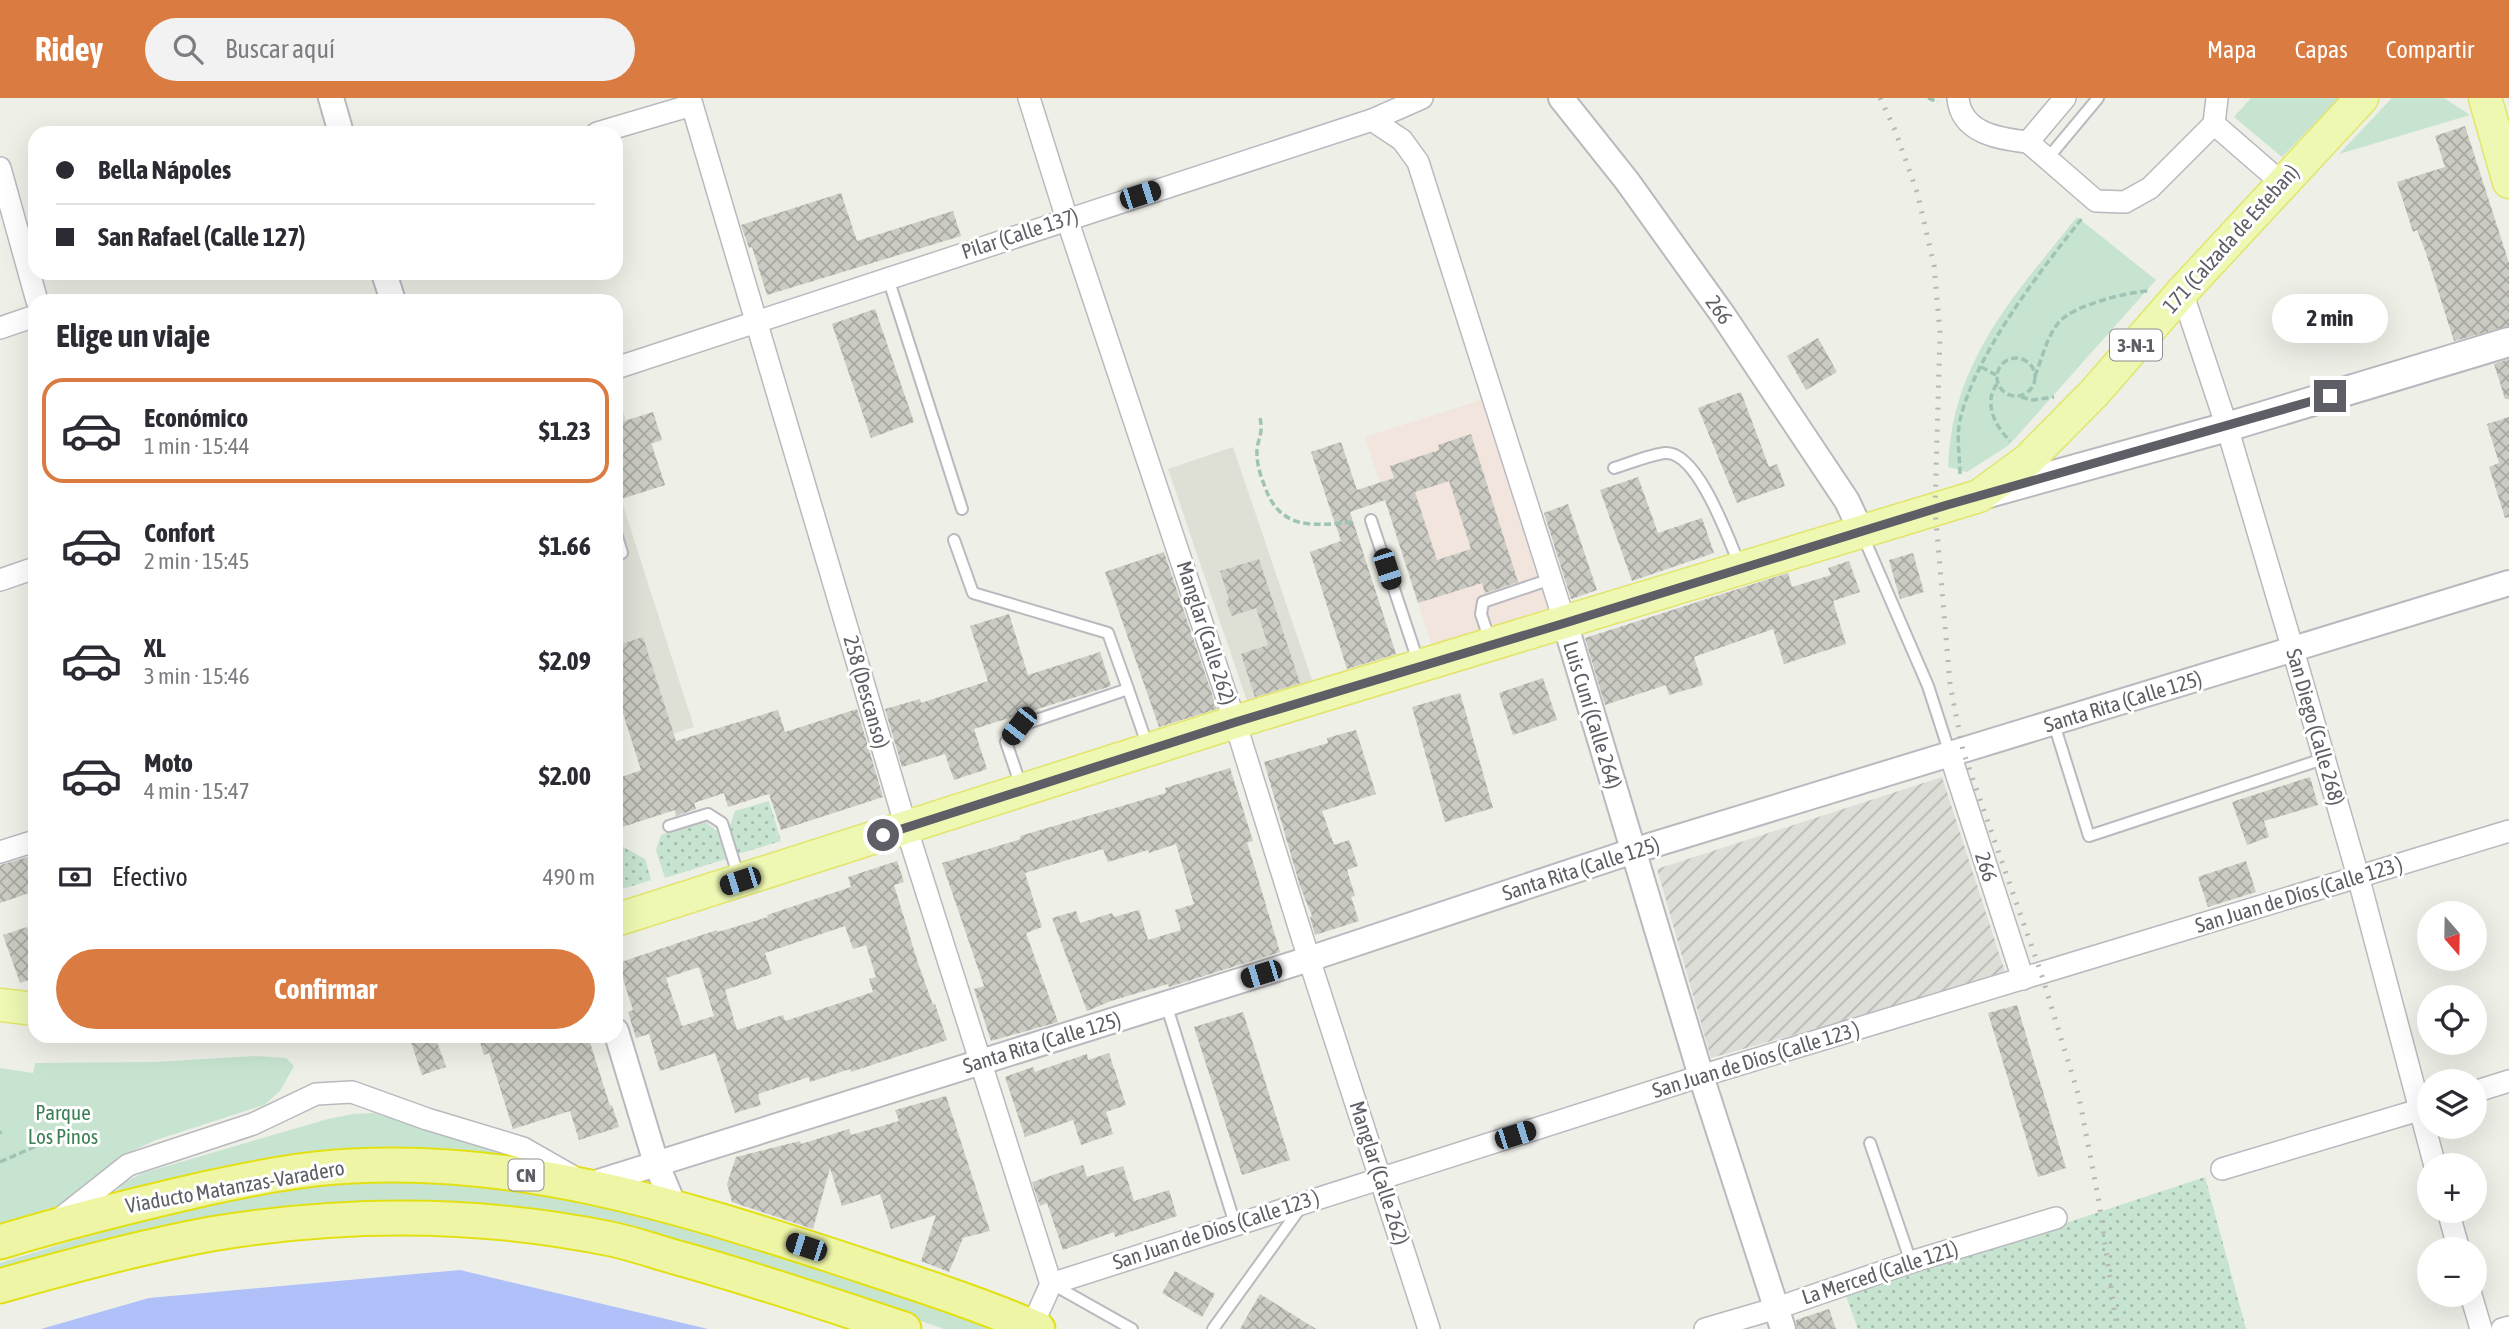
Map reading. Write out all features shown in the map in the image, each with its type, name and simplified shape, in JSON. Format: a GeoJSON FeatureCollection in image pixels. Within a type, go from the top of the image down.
{"type":"FeatureCollection","features":[{"type":"Feature","properties":{"kind":"highway","name":"Viaducto Matanzas-Varadero"},"geometry":{"type":"LineString","coordinates":[[0,1242],[114,1209],[239,1182],[323,1168],[462,1166],[589,1185],[674,1206],[908,1281],[1035,1328]]}},
{"type":"Feature","properties":{"kind":"highway","name":"Viaducto Matanzas-Varadero"},"geometry":{"type":"LineString","coordinates":[[0,1286],[130,1251],[211,1234],[288,1224],[424,1217],[548,1228],[613,1240],[736,1274],[905,1329]]}},
{"type":"Feature","properties":{"kind":"main road","name":"171 (Calzada de Esteban)"},"geometry":{"type":"LineString","coordinates":[[1979,496],[2028,460],[2095,392],[2182,292],[2362,98]]}},
{"type":"Feature","properties":{"kind":"main road"},"geometry":{"type":"LineString","coordinates":[[2491,101],[2509,182]]}},
{"type":"Feature","properties":{"kind":"main road"},"geometry":{"type":"LineString","coordinates":[[1979,496],[2227,427],[2509,342]]}},
{"type":"Feature","properties":{"kind":"main road","name":"3-N-1"},"geometry":{"type":"LineString","coordinates":[[623,918],[1236,722],[1979,496]]}},
{"type":"Feature","properties":{"kind":"main road"},"geometry":{"type":"LineString","coordinates":[[1,1002],[28,1008]]}},
{"type":"Feature","properties":{"kind":"street"},"geometry":{"type":"LineString","coordinates":[[331,98],[339,126]]}},
{"type":"Feature","properties":{"kind":"street","name":"Manglar (Calle 262)"},"geometry":{"type":"LineString","coordinates":[[1029,98],[1236,722],[1309,959],[1429,1329]]}},
{"type":"Feature","properties":{"kind":"street","name":"Pilar (Calle 137)"},"geometry":{"type":"LineString","coordinates":[[623,366],[1372,120],[1422,98]]}},
{"type":"Feature","properties":{"kind":"street","name":"266"},"geometry":{"type":"LineString","coordinates":[[1562,98],[1628,181],[1723,315],[1847,501],[1861,531]]}},
{"type":"Feature","properties":{"kind":"street"},"geometry":{"type":"LineString","coordinates":[[1958,98],[1959,112],[1971,125],[1998,138],[2028,142],[2096,201],[2125,202],[2150,188],[2214,124],[2217,98]]}},
{"type":"Feature","properties":{"kind":"street"},"geometry":{"type":"LineString","coordinates":[[2028,142],[2066,98]]}},
{"type":"Feature","properties":{"kind":"street"},"geometry":{"type":"LineString","coordinates":[[618,126],[691,101]]}},
{"type":"Feature","properties":{"kind":"street","name":"258 (Descanso)"},"geometry":{"type":"LineString","coordinates":[[691,101],[906,827],[983,1062],[1051,1284]]}},
{"type":"Feature","properties":{"kind":"street","name":"Luis Cuní (Calle 264)"},"geometry":{"type":"LineString","coordinates":[[1372,120],[1402,140],[1418,162],[1565,623],[1701,1076],[1780,1318]]}},
{"type":"Feature","properties":{"kind":"street"},"geometry":{"type":"LineString","coordinates":[[2214,124],[2282,183]]}},
{"type":"Feature","properties":{"kind":"street"},"geometry":{"type":"LineString","coordinates":[[0,168],[28,269]]}},
{"type":"Feature","properties":{"kind":"street","name":"San Diego (Calle 268)"},"geometry":{"type":"LineString","coordinates":[[2182,292],[2227,427],[2417,1083]]}},
{"type":"Feature","properties":{"kind":"street"},"geometry":{"type":"LineString","coordinates":[[0,328],[28,318]]}},
{"type":"Feature","properties":{"kind":"street"},"geometry":{"type":"LineString","coordinates":[[0,580],[28,570]]}},
{"type":"Feature","properties":{"kind":"street","name":"Santa Rita (Calle 125)"},"geometry":{"type":"LineString","coordinates":[[589,1185],[1309,959],[1633,851],[2509,583]]}},
{"type":"Feature","properties":{"kind":"street","name":"266"},"geometry":{"type":"LineString","coordinates":[[1950,754],[2023,979]]}},
{"type":"Feature","properties":{"kind":"street","name":"San Juan de Díos (Calle 123 )"},"geometry":{"type":"LineString","coordinates":[[1051,1284],[1701,1076],[2509,831]]}},
{"type":"Feature","properties":{"kind":"street"},"geometry":{"type":"LineString","coordinates":[[0,852],[28,843]]}},
{"type":"Feature","properties":{"kind":"street"},"geometry":{"type":"LineString","coordinates":[[620,1043],[656,1164],[674,1206]]}},
{"type":"Feature","properties":{"kind":"street"},"geometry":{"type":"LineString","coordinates":[[2487,1088],[2509,1081]]}},
{"type":"Feature","properties":{"kind":"street"},"geometry":{"type":"LineString","coordinates":[[51,1227],[128,1165],[253,1124],[316,1094],[352,1092],[427,1119],[523,1148],[589,1185]]}},
{"type":"Feature","properties":{"kind":"street"},"geometry":{"type":"LineString","coordinates":[[2221,1169],[2417,1110]]}},
{"type":"Feature","properties":{"kind":"street","name":"La Merced (Calle 121)"},"geometry":{"type":"LineString","coordinates":[[1705,1329],[1780,1318],[1911,1262],[2056,1218]]}},
{"type":"Feature","properties":{"kind":"street"},"geometry":{"type":"LineString","coordinates":[[1035,1328],[1051,1284]]}},
{"type":"Feature","properties":{"kind":"street"},"geometry":{"type":"LineString","coordinates":[[2475,1307],[2481,1329]]}},
{"type":"Feature","properties":{"kind":"street"},"geometry":{"type":"LineString","coordinates":[[2502,1329],[2509,1327]]}},
{"type":"Feature","properties":{"kind":"lane"},"geometry":{"type":"LineString","coordinates":[[2048,158],[2098,98]]}},
{"type":"Feature","properties":{"kind":"lane"},"geometry":{"type":"LineString","coordinates":[[888,278],[962,509]]}},
{"type":"Feature","properties":{"kind":"lane"},"geometry":{"type":"LineString","coordinates":[[1614,468],[1667,453],[1684,458],[1708,494],[1742,568]]}},
{"type":"Feature","properties":{"kind":"lane"},"geometry":{"type":"LineString","coordinates":[[1371,520],[1420,667]]}},
{"type":"Feature","properties":{"kind":"lane"},"geometry":{"type":"LineString","coordinates":[[1861,531],[1928,687],[1950,754]]}},
{"type":"Feature","properties":{"kind":"lane"},"geometry":{"type":"LineString","coordinates":[[954,540],[973,593],[1108,633],[1149,750]]}},
{"type":"Feature","properties":{"kind":"lane"},"geometry":{"type":"LineString","coordinates":[[1492,645],[1481,614],[1483,602],[1551,579]]}},
{"type":"Feature","properties":{"kind":"lane"},"geometry":{"type":"LineString","coordinates":[[1022,790],[1006,743],[1019,726],[1128,689]]}},
{"type":"Feature","properties":{"kind":"lane"},"geometry":{"type":"LineString","coordinates":[[2054,724],[2089,836],[2323,759]]}},
{"type":"Feature","properties":{"kind":"lane"},"geometry":{"type":"LineString","coordinates":[[668,826],[708,814],[722,823],[740,881]]}},
{"type":"Feature","properties":{"kind":"lane"},"geometry":{"type":"LineString","coordinates":[[1166,1004],[1235,1224]]}},
{"type":"Feature","properties":{"kind":"lane"},"geometry":{"type":"LineString","coordinates":[[1870,1143],[1911,1262]]}},
{"type":"Feature","properties":{"kind":"lane"},"geometry":{"type":"LineString","coordinates":[[1213,1329],[1305,1202]]}},
{"type":"Feature","properties":{"kind":"lane"},"geometry":{"type":"LineString","coordinates":[[1051,1284],[1132,1329]]}},
{"type":"Feature","properties":{"kind":"path"},"geometry":{"type":"LineString","coordinates":[[1947,505],[1960,472],[1957,445],[1967,397],[2022,299],[2096,201]]}},
{"type":"Feature","properties":{"kind":"path"},"geometry":{"type":"LineString","coordinates":[[1997,384],[2008,395],[2019,396],[2032,388],[2053,332],[2067,316],[2099,302],[2138,292],[2182,292]]}},
{"type":"Feature","properties":{"kind":"path"},"geometry":{"type":"LineString","coordinates":[[2028,460],[2003,434],[1994,419],[1990,402],[1997,384],[1998,368],[2005,361],[2015,358],[2028,362],[2035,376]]}},
{"type":"Feature","properties":{"kind":"path"},"geometry":{"type":"LineString","coordinates":[[1982,368],[1996,375]]}},
{"type":"Feature","properties":{"kind":"path"},"geometry":{"type":"LineString","coordinates":[[1260,418],[1263,431],[1256,453],[1262,480],[1271,503],[1285,518],[1313,525],[1371,520]]}},
{"type":"Feature","properties":{"kind":"path"},"geometry":{"type":"LineString","coordinates":[[0,1162],[66,1133],[70,1143]]}},
{"type":"Feature","properties":{"kind":"shaded area"},"geometry":{"type":"Polygon","coordinates":[[[1481,400],[1548,609],[1432,646],[1365,437],[1481,400]]]}},
{"type":"Feature","properties":{"kind":"shaded area"},"geometry":{"type":"Polygon","coordinates":[[[623,411],[626,420],[653,412],[662,440],[652,444],[665,485],[623,498],[623,411]]]}},
{"type":"Feature","properties":{"kind":"shaded area"},"geometry":{"type":"Polygon","coordinates":[[[1233,447],[1313,683],[1248,704],[1168,469],[1233,447]]]}},
{"type":"Feature","properties":{"kind":"shaded area"},"geometry":{"type":"Polygon","coordinates":[[[623,505],[694,727],[634,747],[623,713],[623,505]]]}},
{"type":"Feature","properties":{"kind":"shaded area"},"geometry":{"type":"Polygon","coordinates":[[[1942,777],[2006,975],[1711,1058],[1657,869],[1942,777]]]}},
{"type":"Feature","properties":{"kind":"green space"},"geometry":{"type":"Polygon","coordinates":[[[2251,98],[2339,98],[2282,157],[2234,117],[2251,98]]]}},
{"type":"Feature","properties":{"kind":"green space"},"geometry":{"type":"Polygon","coordinates":[[[2392,98],[2444,98],[2470,115],[2339,154],[2392,98]]]}},
{"type":"Feature","properties":{"kind":"green space"},"geometry":{"type":"Polygon","coordinates":[[[2077,217],[2156,280],[2009,445],[1967,472],[1948,467],[1953,424],[1972,366],[2002,313],[2077,217]]]}},
{"type":"Feature","properties":{"kind":"green space"},"geometry":{"type":"Polygon","coordinates":[[[769,801],[781,841],[738,854],[730,826],[735,811],[769,801]]]}},
{"type":"Feature","properties":{"kind":"green space"},"geometry":{"type":"Polygon","coordinates":[[[704,821],[717,831],[726,859],[665,878],[656,850],[661,835],[704,821]]]}},
{"type":"Feature","properties":{"kind":"green space"},"geometry":{"type":"Polygon","coordinates":[[[623,847],[645,859],[651,880],[623,889],[623,847]]]}},
{"type":"Feature","properties":{"kind":"green space","name":"Parque Los Pinos"},"geometry":{"type":"Polygon","coordinates":[[[255,1056],[286,1058],[294,1066],[280,1091],[264,1105],[156,1140],[119,1157],[61,1205],[0,1225],[0,1068],[33,1073],[35,1063],[155,1062],[255,1056]]]}},
{"type":"Feature","properties":{"kind":"green space"},"geometry":{"type":"Polygon","coordinates":[[[374,1113],[525,1161],[115,1195],[123,1184],[143,1173],[328,1119],[374,1113]]]}},
{"type":"Feature","properties":{"kind":"green space"},"geometry":{"type":"Polygon","coordinates":[[[2205,1177],[2246,1329],[1858,1329],[1846,1296],[2205,1177]]]}},
{"type":"Feature","properties":{"kind":"green space"},"geometry":{"type":"Polygon","coordinates":[[[374,1180],[446,1181],[543,1191],[679,1220],[998,1329],[944,1329],[774,1269],[606,1224],[423,1202],[331,1204],[94,1245],[0,1268],[0,1263],[192,1207],[310,1184],[374,1180]]]}},
{"type":"Feature","properties":{"kind":"water"},"geometry":{"type":"Polygon","coordinates":[[[460,1270],[708,1329],[41,1329],[149,1298],[460,1270]]]}},
{"type":"Feature","properties":{"kind":"building"},"geometry":{"type":"Polygon","coordinates":[[[2465,126],[2509,263],[2509,326],[2454,341],[2426,253],[2417,230],[2413,232],[2397,182],[2445,167],[2435,136],[2465,126]]]}},
{"type":"Feature","properties":{"kind":"building"},"geometry":{"type":"Polygon","coordinates":[[[841,193],[857,241],[953,211],[961,236],[767,295],[752,247],[749,248],[741,225],[841,193]]]}},
{"type":"Feature","properties":{"kind":"building"},"geometry":{"type":"Polygon","coordinates":[[[875,309],[914,422],[871,438],[832,324],[875,309]]]}},
{"type":"Feature","properties":{"kind":"building"},"geometry":{"type":"Polygon","coordinates":[[[1818,338],[1837,372],[1806,390],[1787,356],[1818,338]]]}},
{"type":"Feature","properties":{"kind":"building"},"geometry":{"type":"Polygon","coordinates":[[[2509,359],[2509,399],[2505,399],[2494,364],[2509,359]]]}},
{"type":"Feature","properties":{"kind":"building"},"geometry":{"type":"Polygon","coordinates":[[[1741,392],[1769,467],[1777,464],[1785,486],[1737,503],[1698,408],[1741,392]]]}},
{"type":"Feature","properties":{"kind":"building"},"geometry":{"type":"Polygon","coordinates":[[[653,412],[662,440],[651,443],[665,485],[623,498],[623,422],[653,412]]]}},
{"type":"Feature","properties":{"kind":"building"},"geometry":{"type":"Polygon","coordinates":[[[2509,417],[2509,517],[2505,518],[2489,467],[2499,463],[2487,424],[2509,417]]]}},
{"type":"Feature","properties":{"kind":"building"},"geometry":{"type":"Polygon","coordinates":[[[1471,434],[1518,582],[1485,593],[1482,583],[1418,603],[1385,500],[1350,512],[1396,654],[1347,669],[1310,552],[1341,541],[1311,452],[1341,442],[1357,490],[1394,478],[1390,466],[1439,450],[1438,445],[1471,434]],[[1449,481],[1415,492],[1437,560],[1471,549],[1449,481]]]}},
{"type":"Feature","properties":{"kind":"building"},"geometry":{"type":"Polygon","coordinates":[[[1638,477],[1658,533],[1702,518],[1714,553],[1632,581],[1600,490],[1638,477]]]}},
{"type":"Feature","properties":{"kind":"building"},"geometry":{"type":"Polygon","coordinates":[[[1568,504],[1597,590],[1571,599],[1544,513],[1568,504]]]}},
{"type":"Feature","properties":{"kind":"building"},"geometry":{"type":"Polygon","coordinates":[[[1164,552],[1217,709],[1159,727],[1105,572],[1164,552]]]}},
{"type":"Feature","properties":{"kind":"building"},"geometry":{"type":"Polygon","coordinates":[[[1913,553],[1924,592],[1900,599],[1889,560],[1913,553]]]}},
{"type":"Feature","properties":{"kind":"building"},"geometry":{"type":"Polygon","coordinates":[[[1259,559],[1300,683],[1255,697],[1241,654],[1268,645],[1256,608],[1232,616],[1220,571],[1259,559]]]}},
{"type":"Feature","properties":{"kind":"building"},"geometry":{"type":"Polygon","coordinates":[[[1849,561],[1860,592],[1833,601],[1846,644],[1784,664],[1773,629],[1694,657],[1703,685],[1669,695],[1666,685],[1605,705],[1585,638],[1788,573],[1792,587],[1831,575],[1828,568],[1849,561]]]}},
{"type":"Feature","properties":{"kind":"building"},"geometry":{"type":"Polygon","coordinates":[[[1009,614],[1028,675],[1100,652],[1111,686],[974,729],[987,769],[954,780],[945,754],[902,767],[885,709],[920,699],[921,703],[988,681],[970,626],[1009,614]]]}},
{"type":"Feature","properties":{"kind":"building"},"geometry":{"type":"Polygon","coordinates":[[[643,637],[676,741],[778,710],[785,732],[857,709],[883,797],[781,830],[769,794],[728,807],[724,793],[694,803],[696,809],[676,816],[675,810],[623,827],[623,776],[641,770],[623,713],[623,644],[643,637]]]}},
{"type":"Feature","properties":{"kind":"building"},"geometry":{"type":"Polygon","coordinates":[[[1543,678],[1557,720],[1513,735],[1499,693],[1543,678]]]}},
{"type":"Feature","properties":{"kind":"building"},"geometry":{"type":"Polygon","coordinates":[[[1460,693],[1493,808],[1445,822],[1412,707],[1460,693]]]}},
{"type":"Feature","properties":{"kind":"building"},"geometry":{"type":"Polygon","coordinates":[[[1356,730],[1376,794],[1322,811],[1334,845],[1349,840],[1358,866],[1347,870],[1355,896],[1351,897],[1359,921],[1315,935],[1310,917],[1312,916],[1300,886],[1264,762],[1328,743],[1327,738],[1356,730]]]}},
{"type":"Feature","properties":{"kind":"building"},"geometry":{"type":"Polygon","coordinates":[[[1230,768],[1253,841],[1247,842],[1280,952],[1169,987],[1168,984],[1111,1001],[1087,1011],[1052,918],[1076,911],[1080,923],[1112,913],[1114,917],[1139,910],[1148,940],[1181,930],[1175,910],[1194,904],[1176,844],[1108,862],[1103,849],[1025,873],[1042,927],[1026,933],[1058,1022],[991,1041],[974,989],[984,986],[942,863],[1021,839],[1020,836],[1166,793],[1165,788],[1230,768]]]}},
{"type":"Feature","properties":{"kind":"building"},"geometry":{"type":"Polygon","coordinates":[[[2310,777],[2318,805],[2264,821],[2269,837],[2247,845],[2232,802],[2310,777]]]}},
{"type":"Feature","properties":{"kind":"building"},"geometry":{"type":"Polygon","coordinates":[[[28,857],[28,893],[0,903],[0,865],[28,857]]]}},
{"type":"Feature","properties":{"kind":"building"},"geometry":{"type":"Polygon","coordinates":[[[897,861],[904,882],[894,885],[918,963],[947,1040],[851,1072],[850,1069],[810,1082],[809,1077],[758,1094],[761,1105],[735,1113],[715,1053],[660,1071],[649,1034],[636,1038],[628,1012],[633,1010],[623,979],[623,961],[717,930],[718,932],[768,917],[767,915],[851,887],[848,877],[897,861]],[[845,926],[765,953],[772,974],[725,990],[737,1030],[783,1015],[785,1021],[873,992],[869,979],[876,977],[866,945],[853,949],[845,926]],[[699,967],[666,978],[682,1026],[714,1016],[699,967]]]}},
{"type":"Feature","properties":{"kind":"building"},"geometry":{"type":"Polygon","coordinates":[[[2246,861],[2256,892],[2208,907],[2198,877],[2246,861]]]}},
{"type":"Feature","properties":{"kind":"building"},"geometry":{"type":"Polygon","coordinates":[[[27,927],[28,980],[20,983],[3,935],[27,927]]]}},
{"type":"Feature","properties":{"kind":"building"},"geometry":{"type":"Polygon","coordinates":[[[2017,1005],[2066,1168],[2038,1177],[1988,1013],[2017,1005]]]}},
{"type":"Feature","properties":{"kind":"building"},"geometry":{"type":"Polygon","coordinates":[[[1243,1012],[1290,1160],[1242,1175],[1194,1027],[1243,1012]]]}},
{"type":"Feature","properties":{"kind":"building"},"geometry":{"type":"Polygon","coordinates":[[[411,1043],[437,1043],[446,1067],[422,1075],[411,1043]]]}},
{"type":"Feature","properties":{"kind":"building"},"geometry":{"type":"Polygon","coordinates":[[[480,1043],[522,1043],[514,1046],[523,1043],[590,1043],[619,1127],[579,1140],[570,1111],[513,1129],[489,1053],[484,1055],[480,1043]]]}},
{"type":"Feature","properties":{"kind":"building"},"geometry":{"type":"Polygon","coordinates":[[[1109,1053],[1126,1105],[1106,1112],[1113,1134],[1081,1145],[1073,1120],[1025,1137],[1005,1077],[1033,1067],[1035,1072],[1087,1054],[1088,1060],[1109,1053]]]}},
{"type":"Feature","properties":{"kind":"building"},"geometry":{"type":"Polygon","coordinates":[[[946,1096],[990,1231],[963,1238],[949,1272],[921,1261],[936,1215],[891,1229],[880,1194],[842,1206],[830,1168],[813,1229],[732,1202],[727,1184],[736,1157],[800,1141],[801,1144],[849,1129],[851,1135],[899,1121],[895,1110],[946,1096]]]}},
{"type":"Feature","properties":{"kind":"building"},"geometry":{"type":"Polygon","coordinates":[[[1083,1165],[1087,1177],[1123,1166],[1134,1201],[1169,1190],[1177,1216],[1115,1237],[1114,1232],[1063,1250],[1047,1203],[1040,1206],[1032,1182],[1083,1165]]]}},
{"type":"Feature","properties":{"kind":"building"},"geometry":{"type":"Polygon","coordinates":[[[1175,1271],[1215,1294],[1202,1317],[1162,1293],[1175,1271]]]}},
{"type":"Feature","properties":{"kind":"building"},"geometry":{"type":"Polygon","coordinates":[[[1260,1294],[1316,1329],[1240,1329],[1260,1294]]]}},
{"type":"Feature","properties":{"kind":"building"},"geometry":{"type":"Polygon","coordinates":[[[1829,1309],[1836,1329],[1797,1329],[1796,1320],[1829,1309]]]}},
{"type":"Feature","properties":{"kind":"railway"},"geometry":{"type":"LineString","coordinates":[[1880,98],[1895,130],[1917,192],[1934,265],[1940,333],[1935,509],[1950,684],[1963,751],[2041,973],[2079,1097],[2099,1202],[2117,1329]]}},
{"type":"Feature","properties":{"kind":"route"},"geometry":{"type":"LineString","coordinates":[[883,835],[1236,722],[1947,505],[2330,396]]}}]}
